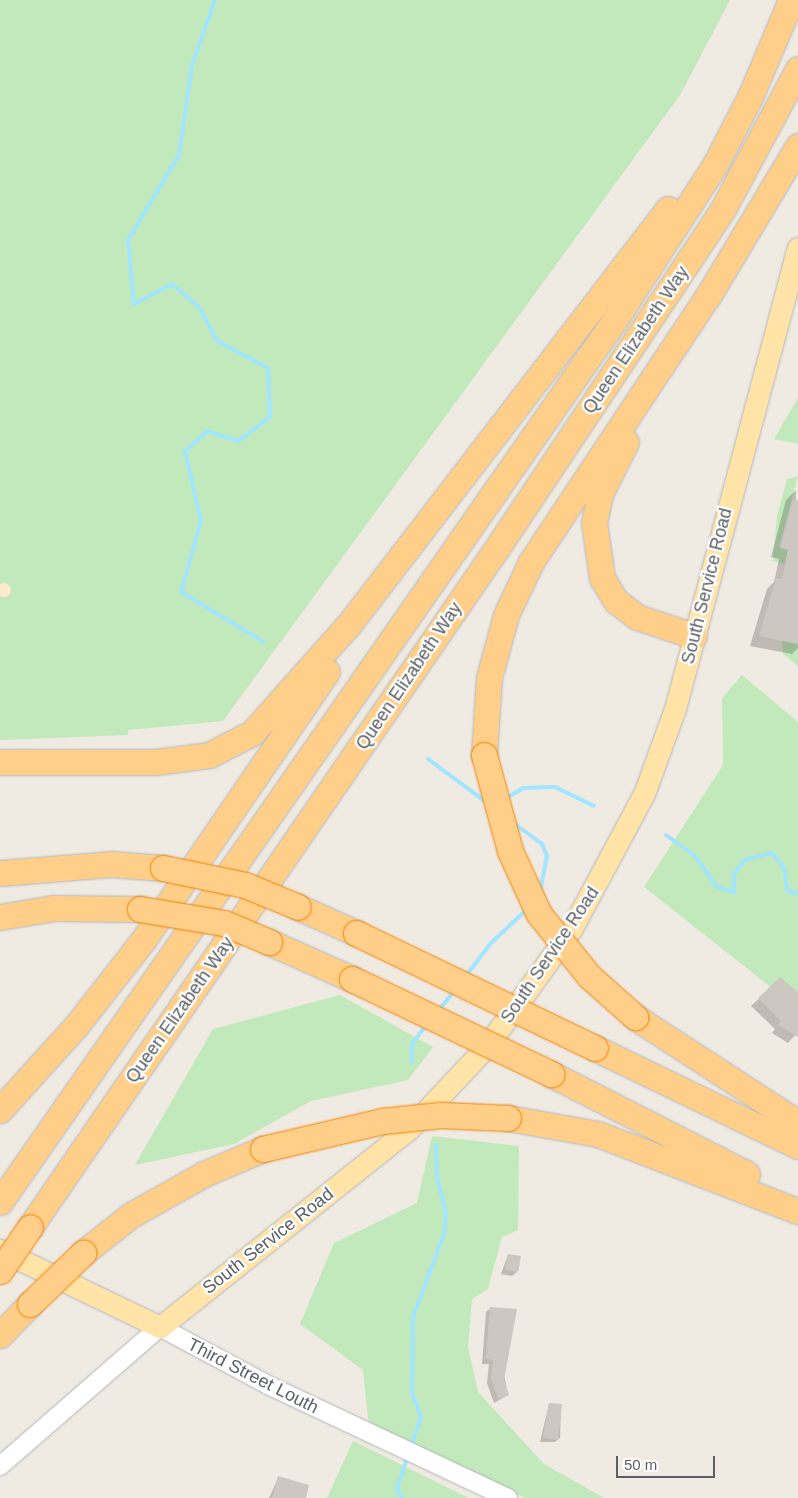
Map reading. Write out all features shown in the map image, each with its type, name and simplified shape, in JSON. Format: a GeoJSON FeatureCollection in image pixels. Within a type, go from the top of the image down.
{"type":"FeatureCollection","features":[{"type":"Feature","properties":{"kind":"highway","name":"Queen Elizabeth Way"},"geometry":{"type":"LineString","coordinates":[[0,1202],[614,321],[715,165],[777,37],[790,0]]}},
{"type":"Feature","properties":{"kind":"highway"},"geometry":{"type":"LineString","coordinates":[[0,762],[155,762],[209,755],[252,732],[316,665],[691,178],[777,37]]}},
{"type":"Feature","properties":{"kind":"highway","name":"Queen Elizabeth Way"},"geometry":{"type":"LineString","coordinates":[[0,1270],[499,545],[718,217],[798,69]]}},
{"type":"Feature","properties":{"kind":"highway"},"geometry":{"type":"LineString","coordinates":[[694,636],[637,617],[616,601],[602,578],[594,522],[600,494],[622,449],[708,296],[798,146]]}},
{"type":"Feature","properties":{"kind":"highway"},"geometry":{"type":"LineString","coordinates":[[708,296],[531,562],[506,615],[489,678],[484,755],[510,851],[539,914],[589,976],[635,1017],[798,1123]]}},
{"type":"Feature","properties":{"kind":"highway"},"geometry":{"type":"LineString","coordinates":[[0,1110],[76,1026],[144,939],[411,541]]}},
{"type":"Feature","properties":{"kind":"highway"},"geometry":{"type":"LineString","coordinates":[[0,873],[93,864],[163,868],[245,885],[356,933],[798,1146]]}},
{"type":"Feature","properties":{"kind":"highway"},"geometry":{"type":"LineString","coordinates":[[0,917],[54,908],[140,908],[224,923],[352,979],[551,1074],[798,1200]]}},
{"type":"Feature","properties":{"kind":"highway"},"geometry":{"type":"LineString","coordinates":[[0,1335],[83,1253],[131,1215],[204,1174],[263,1149],[382,1121],[441,1115],[508,1118],[598,1134],[798,1211]]}},
{"type":"Feature","properties":{"kind":"main road","name":"South Service Road"},"geometry":{"type":"LineString","coordinates":[[160,1327],[408,1130],[526,997],[572,928],[644,794],[676,709],[798,248]]}},
{"type":"Feature","properties":{"kind":"main road","name":"Third Street Louth"},"geometry":{"type":"LineString","coordinates":[[0,1250],[160,1327]]}},
{"type":"Feature","properties":{"kind":"street","name":"Third Street Louth"},"geometry":{"type":"LineString","coordinates":[[160,1327],[270,1386],[508,1498]]}},
{"type":"Feature","properties":{"kind":"street","name":"South Service Road"},"geometry":{"type":"LineString","coordinates":[[0,1466],[160,1327]]}},
{"type":"Feature","properties":{"kind":"green space"},"geometry":{"type":"Polygon","coordinates":[[[0,0],[730,0],[680,95],[223,721],[128,730],[128,735],[0,740],[0,0]]]}},
{"type":"Feature","properties":{"kind":"green space"},"geometry":{"type":"Polygon","coordinates":[[[798,398],[798,444],[774,439],[798,398]]]}},
{"type":"Feature","properties":{"kind":"green space"},"geometry":{"type":"Polygon","coordinates":[[[798,476],[779,547],[788,550],[785,564],[773,561],[777,516],[787,479],[798,476]]]}},
{"type":"Feature","properties":{"kind":"green space"},"geometry":{"type":"Polygon","coordinates":[[[782,641],[798,644],[798,666],[783,654],[782,641]]]}},
{"type":"Feature","properties":{"kind":"green space"},"geometry":{"type":"Polygon","coordinates":[[[742,675],[798,722],[798,1018],[777,992],[644,887],[723,765],[722,698],[742,675]]]}},
{"type":"Feature","properties":{"kind":"green space"},"geometry":{"type":"Polygon","coordinates":[[[340,995],[433,1047],[408,1080],[311,1101],[234,1144],[135,1165],[213,1029],[340,995]]]}},
{"type":"Feature","properties":{"kind":"green space"},"geometry":{"type":"Polygon","coordinates":[[[432,1136],[519,1146],[518,1230],[502,1237],[488,1289],[472,1299],[468,1347],[478,1392],[544,1464],[604,1498],[525,1498],[369,1427],[363,1370],[300,1324],[334,1243],[417,1203],[432,1136]]]}},
{"type":"Feature","properties":{"kind":"green space"},"geometry":{"type":"Polygon","coordinates":[[[353,1441],[469,1498],[327,1498],[353,1441]]]}},
{"type":"Feature","properties":{"kind":"sand"},"geometry":{"type":"Polygon","coordinates":[[[4,583],[9,585],[11,590],[9,595],[4,597],[-1,595],[-3,590],[-1,585],[4,583]]]}},
{"type":"Feature","properties":{"kind":"building"},"geometry":{"type":"Polygon","coordinates":[[[793,500],[798,500],[798,644],[759,636],[776,578],[782,579],[788,549],[780,548],[793,500]]]}},
{"type":"Feature","properties":{"kind":"building"},"geometry":{"type":"Polygon","coordinates":[[[780,977],[798,992],[798,1037],[778,1025],[781,1021],[758,998],[780,977]]]}},
{"type":"Feature","properties":{"kind":"building"},"geometry":{"type":"Polygon","coordinates":[[[508,1254],[521,1256],[518,1272],[505,1270],[508,1254]]]}},
{"type":"Feature","properties":{"kind":"building"},"geometry":{"type":"Polygon","coordinates":[[[490,1307],[517,1309],[504,1380],[509,1395],[498,1399],[491,1378],[493,1360],[486,1359],[490,1307]]]}},
{"type":"Feature","properties":{"kind":"building"},"geometry":{"type":"Polygon","coordinates":[[[549,1403],[562,1404],[558,1440],[543,1438],[549,1403]]]}},
{"type":"Feature","properties":{"kind":"building"},"geometry":{"type":"Polygon","coordinates":[[[278,1476],[309,1485],[306,1498],[272,1498],[278,1476]]]}},
{"type":"Feature","properties":{"kind":"waterway"},"geometry":{"type":"LineString","coordinates":[[215,0],[192,65],[179,155],[128,240],[134,304],[172,284],[199,307],[217,341],[268,368],[270,417],[238,441],[208,431],[185,451],[201,521],[181,592],[264,642]]}},
{"type":"Feature","properties":{"kind":"waterway"},"geometry":{"type":"LineString","coordinates":[[428,759],[486,802]]}},
{"type":"Feature","properties":{"kind":"waterway"},"geometry":{"type":"LineString","coordinates":[[506,798],[523,788],[555,787],[594,806]]}},
{"type":"Feature","properties":{"kind":"waterway"},"geometry":{"type":"LineString","coordinates":[[512,822],[542,844],[547,856],[540,892]]}},
{"type":"Feature","properties":{"kind":"waterway"},"geometry":{"type":"LineString","coordinates":[[666,835],[696,857],[717,887],[734,892],[734,874],[744,860],[772,853],[784,868],[787,890],[798,894]]}},
{"type":"Feature","properties":{"kind":"waterway"},"geometry":{"type":"LineString","coordinates":[[466,976],[489,945],[526,910]]}},
{"type":"Feature","properties":{"kind":"waterway"},"geometry":{"type":"LineString","coordinates":[[438,1011],[456,989]]}},
{"type":"Feature","properties":{"kind":"waterway"},"geometry":{"type":"LineString","coordinates":[[412,1062],[412,1044],[427,1024]]}},
{"type":"Feature","properties":{"kind":"waterway"},"geometry":{"type":"LineString","coordinates":[[411,1447],[421,1417],[412,1392],[413,1317],[444,1234],[446,1212],[437,1178],[436,1145]]}},
{"type":"Feature","properties":{"kind":"waterway"},"geometry":{"type":"LineString","coordinates":[[402,1498],[397,1489],[408,1456]]}}]}
